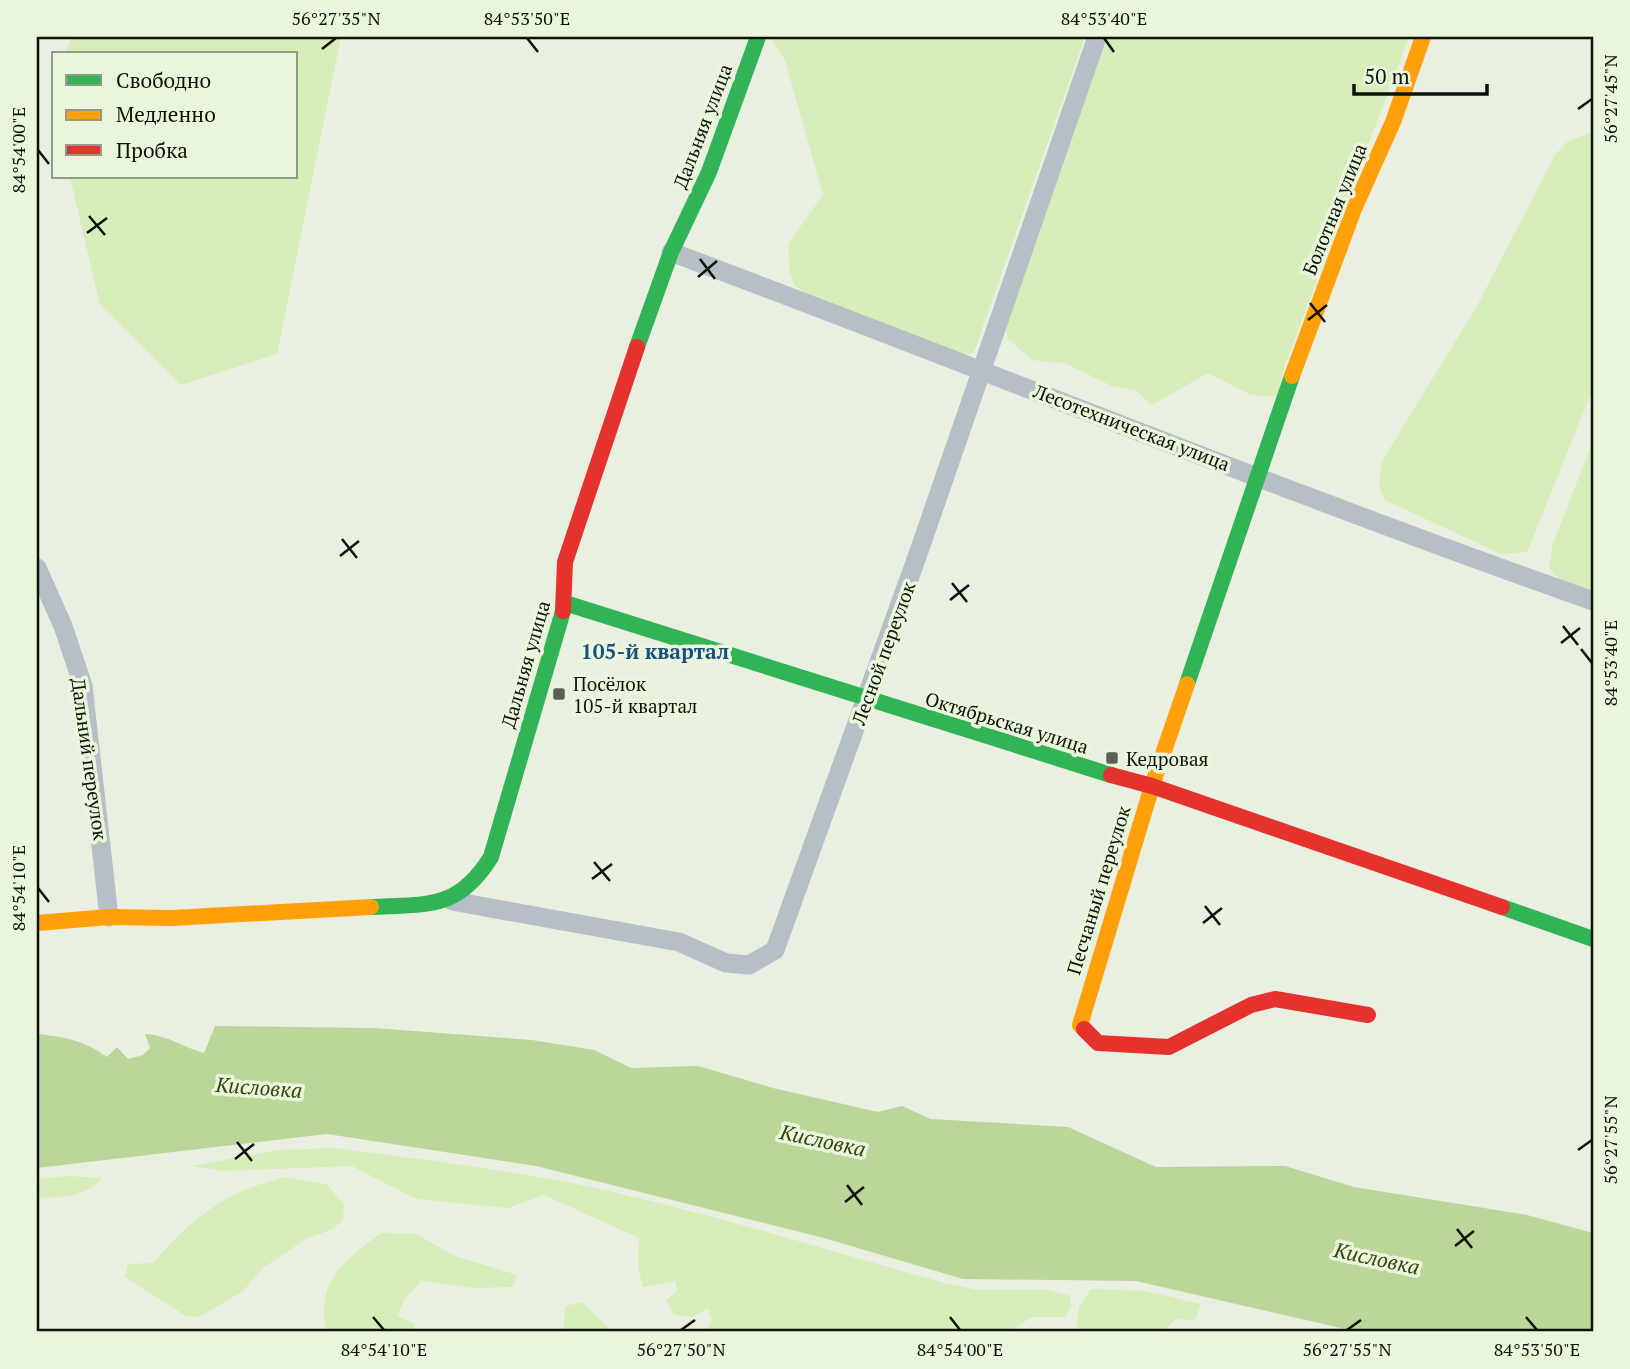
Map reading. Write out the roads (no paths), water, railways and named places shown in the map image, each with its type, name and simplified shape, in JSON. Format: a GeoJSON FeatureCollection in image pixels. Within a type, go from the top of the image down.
{"type":"FeatureCollection","features":[{"type":"Feature","properties":{"kind":"street","name":"Дальняя улица"},"geometry":{"type":"LineString","coordinates":[[452,901],[467,892],[491,857],[565,603],[565,562],[671,252],[709,172],[758,37]]}},
{"type":"Feature","properties":{"kind":"street","name":"Лесной переулок"},"geometry":{"type":"LineString","coordinates":[[452,901],[679,942],[726,963],[749,965],[766,958],[775,950],[866,700],[1097,37]]}},
{"type":"Feature","properties":{"kind":"street","name":"Болотная улица"},"geometry":{"type":"LineString","coordinates":[[1258,476],[1354,209],[1393,122],[1423,37]]}},
{"type":"Feature","properties":{"kind":"street","name":"Лесотехническая улица"},"geometry":{"type":"LineString","coordinates":[[671,252],[982,369],[1444,549],[1593,601]]}},
{"type":"Feature","properties":{"kind":"street","name":"Песчаный переулок"},"geometry":{"type":"LineString","coordinates":[[1258,476],[1152,786],[1080,1025],[1087,1035],[1098,1043],[1169,1047],[1251,1005],[1275,999],[1368,1015]]}},
{"type":"Feature","properties":{"kind":"street","name":"Дальний переулок"},"geometry":{"type":"LineString","coordinates":[[37,568],[62,626],[83,686],[109,917]]}},
{"type":"Feature","properties":{"kind":"street","name":"Октябрьская улица"},"geometry":{"type":"LineString","coordinates":[[565,603],[1053,759],[1152,786],[1593,939]]}},
{"type":"Feature","properties":{"kind":"street"},"geometry":{"type":"LineString","coordinates":[[37,923],[109,917],[172,918],[452,901]]}},
{"type":"Feature","properties":{"kind":"water","name":"Кисловка"},"geometry":{"type":"Polygon","coordinates":[[[215,1026],[374,1028],[532,1040],[594,1050],[631,1068],[698,1066],[773,1088],[878,1112],[902,1106],[931,1119],[1068,1127],[1156,1167],[1285,1166],[1354,1187],[1527,1215],[1593,1233],[1593,1332],[1358,1332],[1136,1281],[963,1279],[824,1238],[536,1166],[327,1134],[37,1168],[37,1034],[74,1040],[107,1057],[117,1047],[128,1059],[143,1055],[150,1048],[145,1034],[168,1039],[204,1053],[215,1026]]]}},
{"type":"Feature","properties":{"kind":"place","name":"Посёлок 105-й квартал"},"geometry":{"type":"Point","coordinates":[559,694]}},
{"type":"Feature","properties":{"kind":"place","name":"Кедровая"},"geometry":{"type":"Point","coordinates":[1112,758]}},
{"type":"Feature","properties":{"kind":"district","name":"105-й квартал"},"geometry":{"type":"Point","coordinates":[655,651]}}]}
